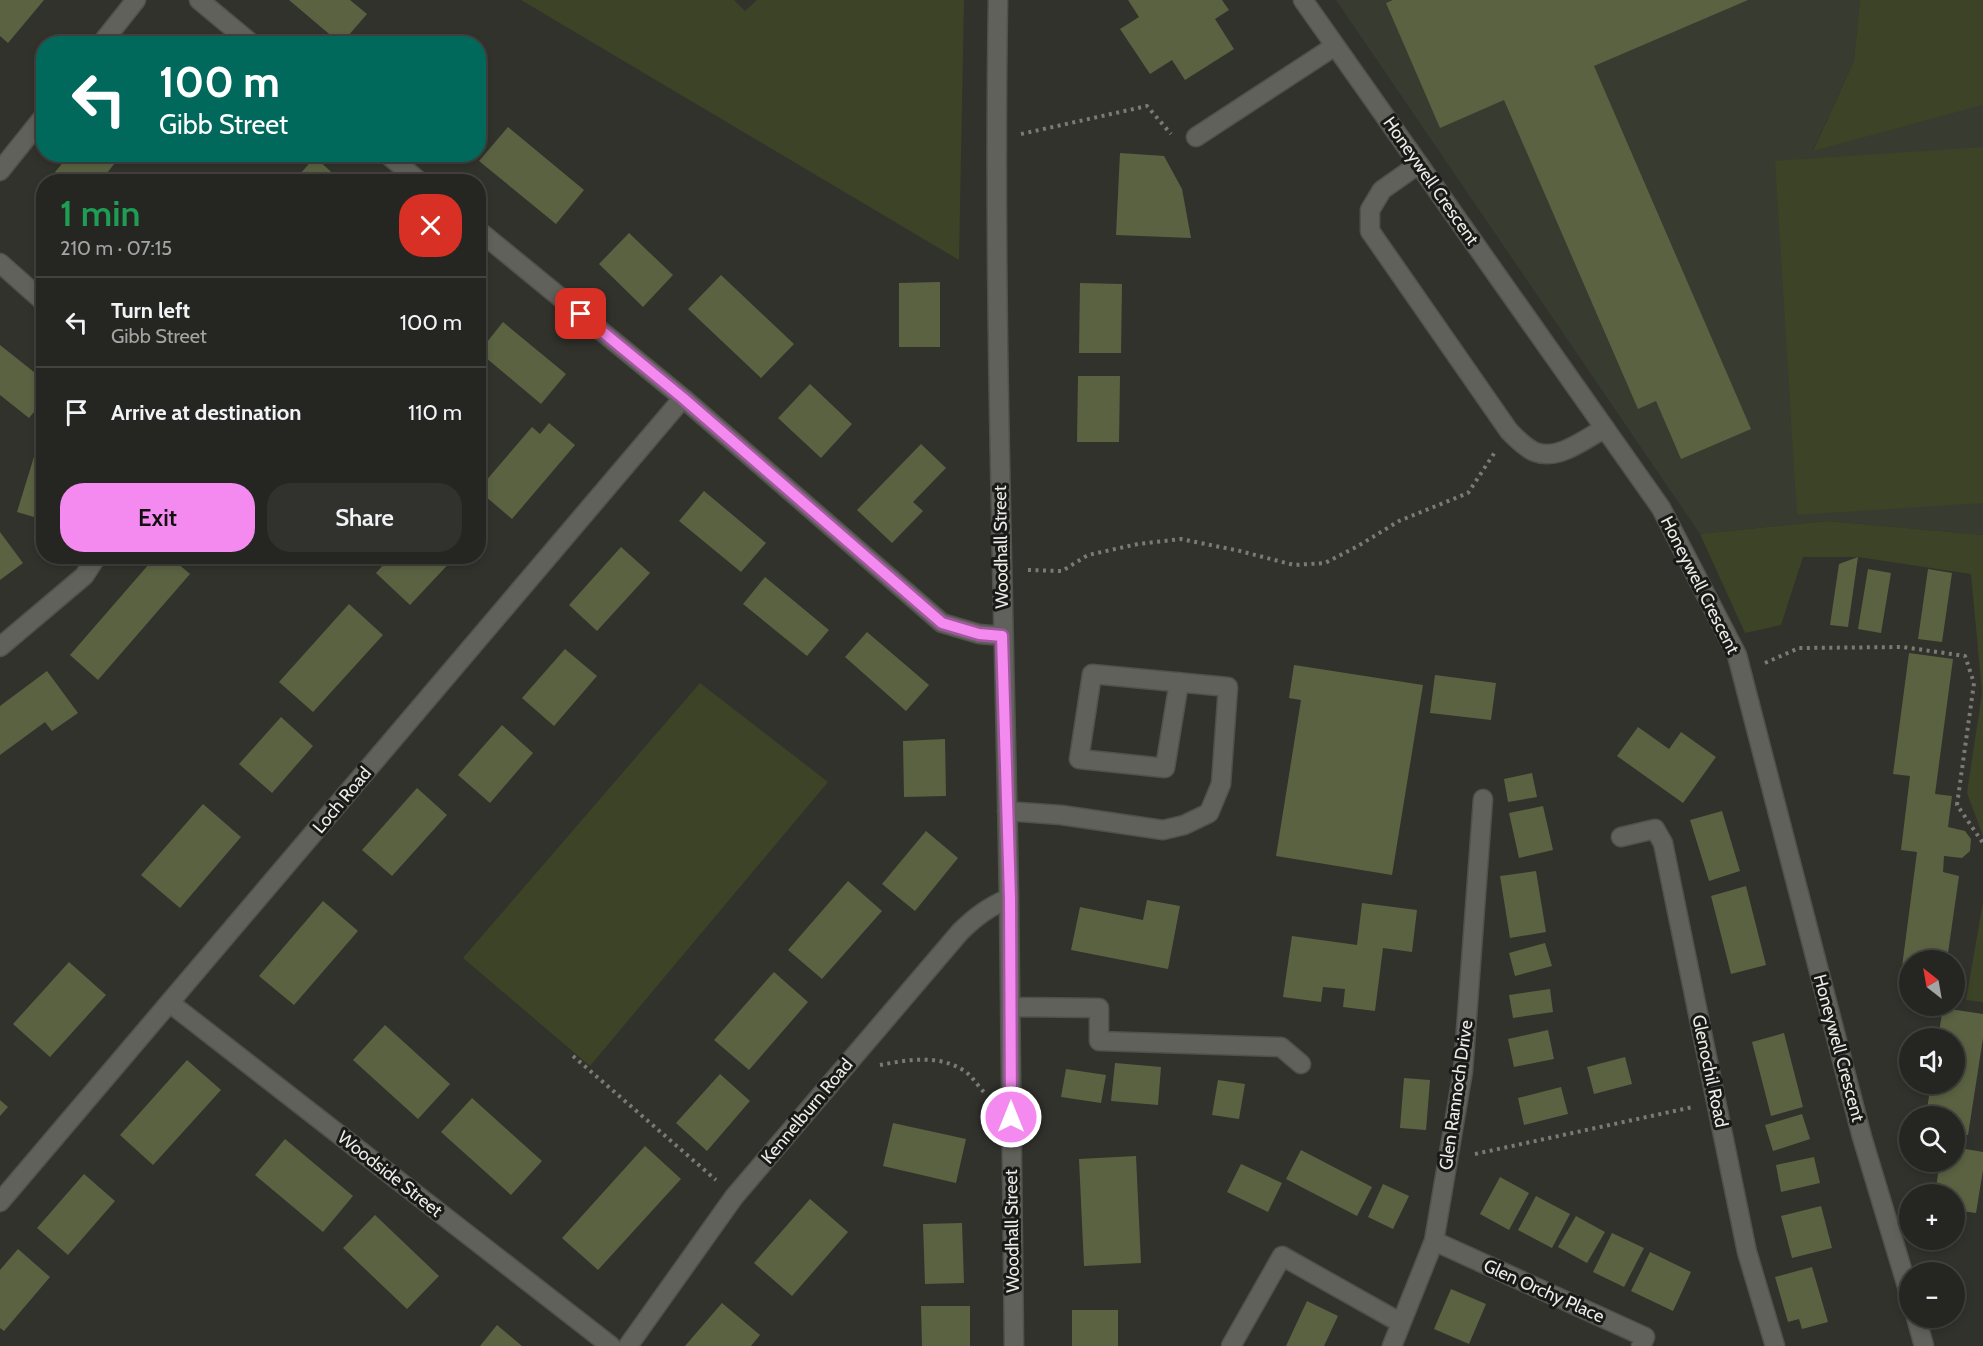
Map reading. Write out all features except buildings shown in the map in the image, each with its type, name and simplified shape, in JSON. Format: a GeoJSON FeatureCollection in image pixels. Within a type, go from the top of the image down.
{"type":"FeatureCollection","features":[{"type":"Feature","properties":{"kind":"street"},"geometry":{"type":"LineString","coordinates":[[107,36],[136,0]]}},
{"type":"Feature","properties":{"kind":"street"},"geometry":{"type":"LineString","coordinates":[[199,0],[242,36]]}},
{"type":"Feature","properties":{"kind":"street","name":"Woodhall Street"},"geometry":{"type":"LineString","coordinates":[[998,0],[995,139],[1002,636],[1010,898],[1014,1346]]}},
{"type":"Feature","properties":{"kind":"street","name":"Honeywell Crescent"},"geometry":{"type":"LineString","coordinates":[[1303,0],[1661,508],[1737,655],[1862,1137],[1900,1262]]}},
{"type":"Feature","properties":{"kind":"street"},"geometry":{"type":"LineString","coordinates":[[1196,137],[1335,46]]}},
{"type":"Feature","properties":{"kind":"street"},"geometry":{"type":"LineString","coordinates":[[0,171],[36,126]]}},
{"type":"Feature","properties":{"kind":"street"},"geometry":{"type":"LineString","coordinates":[[396,162],[411,174]]}},
{"type":"Feature","properties":{"kind":"street"},"geometry":{"type":"LineString","coordinates":[[1419,164],[1383,190],[1370,210],[1370,231],[1509,431],[1524,446],[1536,452],[1557,454],[1605,428]]}},
{"type":"Feature","properties":{"kind":"street"},"geometry":{"type":"LineString","coordinates":[[486,237],[683,398],[942,623],[979,634],[1002,636]]}},
{"type":"Feature","properties":{"kind":"street"},"geometry":{"type":"LineString","coordinates":[[0,263],[36,295]]}},
{"type":"Feature","properties":{"kind":"street","name":"Loch Road"},"geometry":{"type":"LineString","coordinates":[[0,1202],[683,398]]}},
{"type":"Feature","properties":{"kind":"street"},"geometry":{"type":"LineString","coordinates":[[0,647],[84,576],[92,564]]}},
{"type":"Feature","properties":{"kind":"street"},"geometry":{"type":"LineString","coordinates":[[1007,811],[1061,815],[1163,830],[1184,825],[1209,813],[1221,784],[1228,687],[1179,682],[1092,674],[1079,759],[1166,768],[1179,682]]}},
{"type":"Feature","properties":{"kind":"street","name":"Glen Rannoch Drive"},"geometry":{"type":"LineString","coordinates":[[1392,1346],[1434,1241],[1463,1071],[1483,799]]}},
{"type":"Feature","properties":{"kind":"street","name":"Glenochil Road"},"geometry":{"type":"LineString","coordinates":[[1621,837],[1654,829],[1663,843],[1747,1252],[1775,1346]]}},
{"type":"Feature","properties":{"kind":"street","name":"Kennelburn Road"},"geometry":{"type":"LineString","coordinates":[[628,1346],[734,1197],[840,1071],[960,932],[977,915],[1010,898]]}},
{"type":"Feature","properties":{"kind":"street","name":"Woodside Street"},"geometry":{"type":"LineString","coordinates":[[170,1003],[611,1346]]}},
{"type":"Feature","properties":{"kind":"street"},"geometry":{"type":"LineString","coordinates":[[1011,1006],[1099,1008],[1099,1041],[1281,1047],[1301,1064]]}},
{"type":"Feature","properties":{"kind":"street","name":"Glen Orchy Place"},"geometry":{"type":"LineString","coordinates":[[1434,1241],[1645,1337],[1641,1346]]}},
{"type":"Feature","properties":{"kind":"street"},"geometry":{"type":"LineString","coordinates":[[1231,1346],[1282,1256],[1401,1323]]}},
{"type":"Feature","properties":{"kind":"street"},"geometry":{"type":"LineString","coordinates":[[1919,1328],[1924,1346]]}},
{"type":"Feature","properties":{"kind":"path"},"geometry":{"type":"LineString","coordinates":[[995,139],[1147,106],[1180,143],[1196,137]]}},
{"type":"Feature","properties":{"kind":"path"},"geometry":{"type":"LineString","coordinates":[[1002,570],[1062,571],[1088,555],[1138,544],[1181,539],[1294,565],[1325,563],[1399,521],[1468,493],[1509,431]]}},
{"type":"Feature","properties":{"kind":"path"},"geometry":{"type":"LineString","coordinates":[[1742,674],[1799,648],[1903,647],[1965,656],[1974,683],[1957,804],[1983,843]]}},
{"type":"Feature","properties":{"kind":"path"},"geometry":{"type":"LineString","coordinates":[[573,1056],[734,1197]]}},
{"type":"Feature","properties":{"kind":"path"},"geometry":{"type":"LineString","coordinates":[[840,1071],[917,1059],[945,1063],[964,1070],[1011,1117]]}},
{"type":"Feature","properties":{"kind":"path"},"geometry":{"type":"LineString","coordinates":[[1447,1166],[1462,1157],[1717,1102]]}},
{"type":"Feature","properties":{"kind":"shaded area"},"geometry":{"type":"Polygon","coordinates":[[[1336,0],[1860,0],[1854,61],[1813,150],[1983,105],[1983,535],[1827,521],[1700,534],[1336,0]]]}},
{"type":"Feature","properties":{"kind":"green space"},"geometry":{"type":"Polygon","coordinates":[[[521,0],[734,0],[745,11],[757,0],[964,0],[959,260],[521,0]]]}},
{"type":"Feature","properties":{"kind":"green space"},"geometry":{"type":"Polygon","coordinates":[[[1860,0],[1983,0],[1983,105],[1813,151],[1854,61],[1860,0]]]}},
{"type":"Feature","properties":{"kind":"green space"},"geometry":{"type":"Polygon","coordinates":[[[1983,147],[1983,503],[1797,515],[1775,161],[1983,147]]]}},
{"type":"Feature","properties":{"kind":"green space"},"geometry":{"type":"Polygon","coordinates":[[[1827,521],[1983,535],[1983,836],[1967,793],[1982,693],[1971,574],[1858,557],[1803,557],[1781,625],[1745,633],[1700,534],[1827,521]]]}},
{"type":"Feature","properties":{"kind":"green space"},"geometry":{"type":"Polygon","coordinates":[[[700,683],[828,782],[590,1066],[463,958],[700,683]]]}},
{"type":"Feature","properties":{"kind":"green space"},"geometry":{"type":"Polygon","coordinates":[[[1983,902],[1983,1002],[1966,1000],[1983,902]]]}},
{"type":"Feature","properties":{"kind":"route"},"geometry":{"type":"LineString","coordinates":[[581,314],[683,398],[942,623],[979,634],[1002,636],[1010,898],[1011,1117]]}}]}
